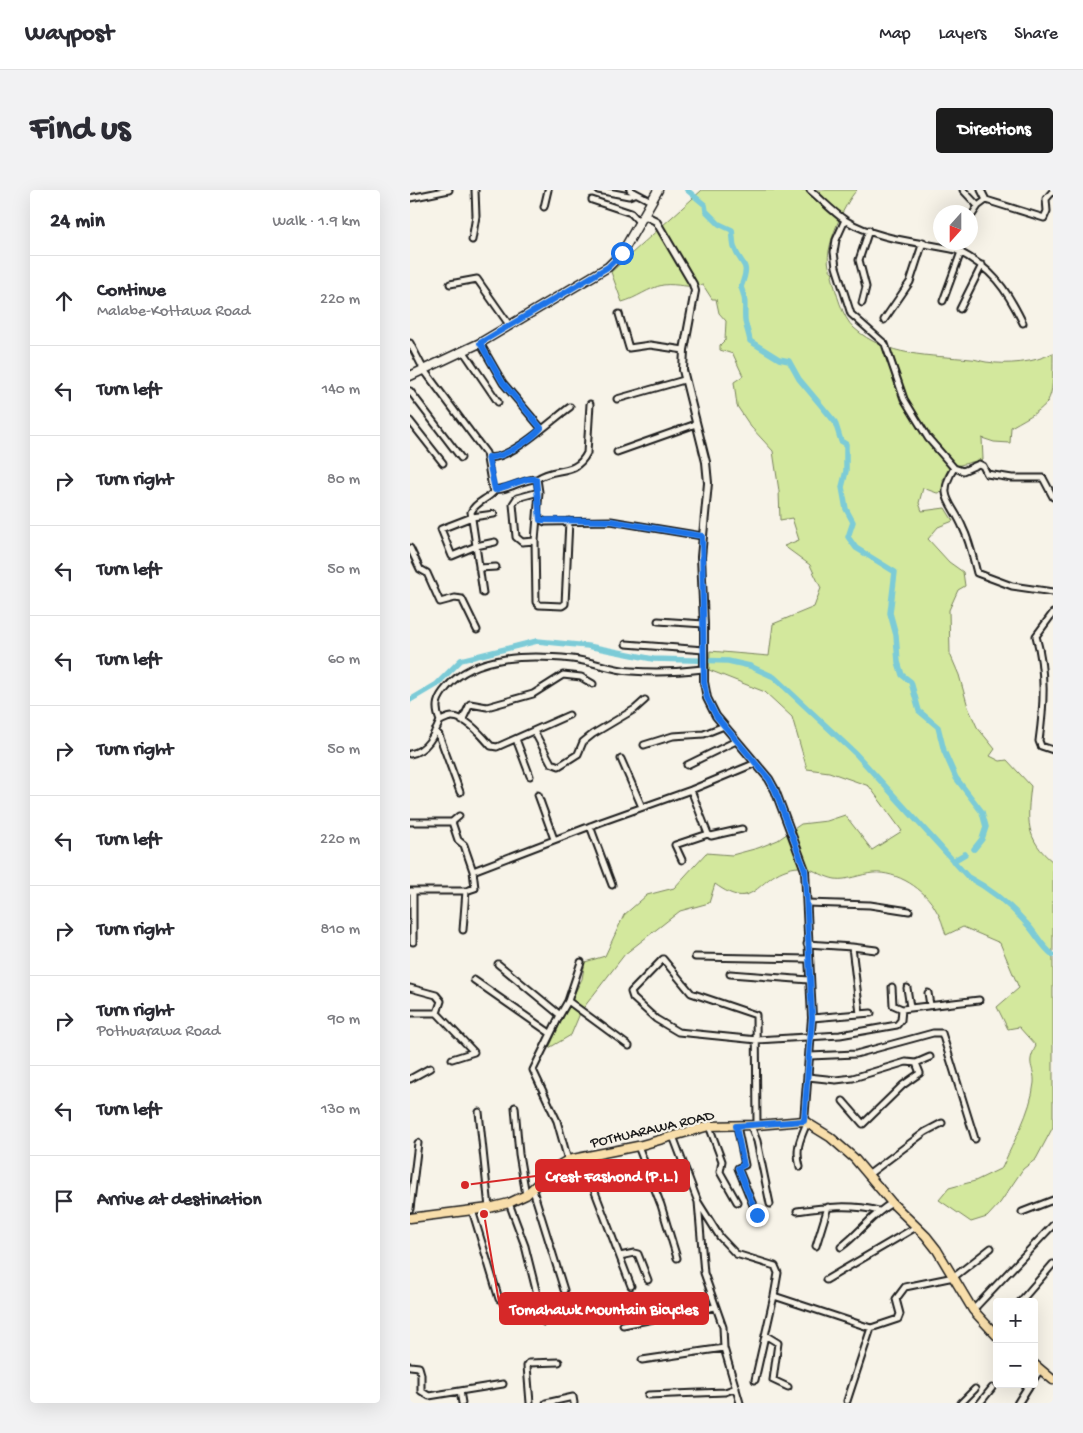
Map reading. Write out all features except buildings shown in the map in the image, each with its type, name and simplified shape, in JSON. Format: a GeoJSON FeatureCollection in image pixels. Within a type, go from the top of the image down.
{"type":"FeatureCollection","features":[{"type":"Feature","properties":{"kind":"main road"},"geometry":{"type":"LineString","coordinates":[[410,376],[464,352],[608,267],[622,253],[658,190]]}},
{"type":"Feature","properties":{"kind":"main road"},"geometry":{"type":"LineString","coordinates":[[805,1122],[830,1137],[938,1250],[973,1310],[993,1331]]}},
{"type":"Feature","properties":{"kind":"main road","name":"POTHUARAWA ROAD"},"geometry":{"type":"LineString","coordinates":[[410,1218],[489,1208],[509,1203],[533,1190],[553,1169],[568,1160],[638,1146],[709,1126],[754,1126],[805,1122]]}},
{"type":"Feature","properties":{"kind":"main road"},"geometry":{"type":"LineString","coordinates":[[1038,1367],[1052,1376]]}},
{"type":"Feature","properties":{"kind":"street"},"geometry":{"type":"LineString","coordinates":[[410,198],[449,190]]}},
{"type":"Feature","properties":{"kind":"street"},"geometry":{"type":"LineString","coordinates":[[472,240],[476,216],[475,190]]}},
{"type":"Feature","properties":{"kind":"street"},"geometry":{"type":"LineString","coordinates":[[544,207],[548,190]]}},
{"type":"Feature","properties":{"kind":"street"},"geometry":{"type":"LineString","coordinates":[[598,190],[629,196],[632,192],[651,201]]}},
{"type":"Feature","properties":{"kind":"street"},"geometry":{"type":"LineString","coordinates":[[810,190],[845,220],[893,238],[923,242],[959,251],[982,265],[995,276],[1010,296],[1023,322]]}},
{"type":"Feature","properties":{"kind":"street"},"geometry":{"type":"LineString","coordinates":[[962,190],[977,205]]}},
{"type":"Feature","properties":{"kind":"street"},"geometry":{"type":"LineString","coordinates":[[982,190],[986,200],[1039,218],[1044,218],[1047,211],[1046,199],[1053,191]]}},
{"type":"Feature","properties":{"kind":"street"},"geometry":{"type":"LineString","coordinates":[[592,200],[631,213],[642,219],[656,221],[693,284],[694,303],[684,350],[684,380],[706,462],[708,483],[701,557],[707,698],[724,726],[756,763],[775,790],[801,855],[805,870],[812,1018],[805,1122],[796,1154],[800,1167]]}},
{"type":"Feature","properties":{"kind":"street"},"geometry":{"type":"LineString","coordinates":[[978,206],[986,200]]}},
{"type":"Feature","properties":{"kind":"street"},"geometry":{"type":"LineString","coordinates":[[1047,211],[1053,217]]}},
{"type":"Feature","properties":{"kind":"street"},"geometry":{"type":"LineString","coordinates":[[845,220],[836,240],[834,252],[836,267],[851,314],[885,344],[904,398],[928,438],[954,468],[963,471],[979,464],[987,474],[1012,478],[1043,478],[1053,497]]}},
{"type":"Feature","properties":{"kind":"street"},"geometry":{"type":"LineString","coordinates":[[862,303],[866,287],[859,260],[869,230]]}},
{"type":"Feature","properties":{"kind":"street"},"geometry":{"type":"LineString","coordinates":[[884,320],[910,282],[923,242]]}},
{"type":"Feature","properties":{"kind":"street"},"geometry":{"type":"LineString","coordinates":[[942,301],[959,251]]}},
{"type":"Feature","properties":{"kind":"street"},"geometry":{"type":"LineString","coordinates":[[960,309],[982,265]]}},
{"type":"Feature","properties":{"kind":"street"},"geometry":{"type":"LineString","coordinates":[[450,284],[477,279],[510,326]]}},
{"type":"Feature","properties":{"kind":"street"},"geometry":{"type":"LineString","coordinates":[[619,314],[629,348],[650,345],[684,350]]}},
{"type":"Feature","properties":{"kind":"street"},"geometry":{"type":"LineString","coordinates":[[410,343],[424,370],[488,457],[495,490]]}},
{"type":"Feature","properties":{"kind":"street"},"geometry":{"type":"LineString","coordinates":[[480,343],[503,383],[541,428]]}},
{"type":"Feature","properties":{"kind":"street"},"geometry":{"type":"LineString","coordinates":[[464,352],[498,402]]}},
{"type":"Feature","properties":{"kind":"street"},"geometry":{"type":"LineString","coordinates":[[617,399],[684,380]]}},
{"type":"Feature","properties":{"kind":"street"},"geometry":{"type":"LineString","coordinates":[[410,391],[461,458]]}},
{"type":"Feature","properties":{"kind":"street"},"geometry":{"type":"LineString","coordinates":[[483,594],[471,512],[475,505],[490,497],[495,490],[528,479],[536,479],[549,473],[572,469],[585,458],[588,453],[590,404]]}},
{"type":"Feature","properties":{"kind":"street"},"geometry":{"type":"LineString","coordinates":[[488,457],[492,458],[512,450],[570,407]]}},
{"type":"Feature","properties":{"kind":"street"},"geometry":{"type":"LineString","coordinates":[[410,421],[443,462]]}},
{"type":"Feature","properties":{"kind":"street"},"geometry":{"type":"LineString","coordinates":[[617,452],[696,424]]}},
{"type":"Feature","properties":{"kind":"street"},"geometry":{"type":"LineString","coordinates":[[954,468],[946,481],[945,492],[950,507],[963,527],[977,573],[1012,586],[1053,592]]}},
{"type":"Feature","properties":{"kind":"street"},"geometry":{"type":"LineString","coordinates":[[536,479],[539,492],[535,541],[536,602],[539,605],[562,606],[566,600],[569,521]]}},
{"type":"Feature","properties":{"kind":"street"},"geometry":{"type":"LineString","coordinates":[[535,541],[522,542],[516,537],[513,504],[517,498],[539,492]]}},
{"type":"Feature","properties":{"kind":"street"},"geometry":{"type":"LineString","coordinates":[[494,514],[472,517],[440,529],[452,556],[476,546],[495,542]]}},
{"type":"Feature","properties":{"kind":"street"},"geometry":{"type":"LineString","coordinates":[[538,518],[546,522],[611,521],[702,536]]}},
{"type":"Feature","properties":{"kind":"street"},"geometry":{"type":"LineString","coordinates":[[410,548],[420,569],[427,573],[440,602],[455,598],[462,600],[477,630]]}},
{"type":"Feature","properties":{"kind":"street"},"geometry":{"type":"LineString","coordinates":[[479,568],[496,567]]}},
{"type":"Feature","properties":{"kind":"street"},"geometry":{"type":"LineString","coordinates":[[1053,613],[1036,636],[1043,660],[1044,700],[1039,742],[1041,746],[1053,750]]}},
{"type":"Feature","properties":{"kind":"street"},"geometry":{"type":"LineString","coordinates":[[658,621],[704,624]]}},
{"type":"Feature","properties":{"kind":"street"},"geometry":{"type":"LineString","coordinates":[[626,644],[704,660]]}},
{"type":"Feature","properties":{"kind":"street"},"geometry":{"type":"LineString","coordinates":[[440,721],[437,714],[438,697],[458,674],[473,666],[523,657],[572,659],[630,671],[668,673],[704,660]]}},
{"type":"Feature","properties":{"kind":"street"},"geometry":{"type":"LineString","coordinates":[[462,721],[470,704],[487,707],[533,694],[558,676],[581,677],[593,684]]}},
{"type":"Feature","properties":{"kind":"street"},"geometry":{"type":"LineString","coordinates":[[534,731],[551,763],[558,766],[578,754],[583,742],[592,734],[635,710],[645,700]]}},
{"type":"Feature","properties":{"kind":"street"},"geometry":{"type":"LineString","coordinates":[[410,754],[424,749],[440,721],[452,717],[462,721],[481,734],[491,746],[497,747],[569,715]]}},
{"type":"Feature","properties":{"kind":"street"},"geometry":{"type":"LineString","coordinates":[[644,745],[673,736],[704,734],[724,726]]}},
{"type":"Feature","properties":{"kind":"street"},"geometry":{"type":"LineString","coordinates":[[435,731],[439,735],[460,792]]}},
{"type":"Feature","properties":{"kind":"street"},"geometry":{"type":"LineString","coordinates":[[516,740],[530,776]]}},
{"type":"Feature","properties":{"kind":"street"},"geometry":{"type":"LineString","coordinates":[[687,765],[736,741]]}},
{"type":"Feature","properties":{"kind":"street"},"geometry":{"type":"LineString","coordinates":[[621,759],[642,807]]}},
{"type":"Feature","properties":{"kind":"street"},"geometry":{"type":"LineString","coordinates":[[473,871],[554,839],[691,790],[756,763]]}},
{"type":"Feature","properties":{"kind":"street"},"geometry":{"type":"LineString","coordinates":[[691,790],[708,834]]}},
{"type":"Feature","properties":{"kind":"street"},"geometry":{"type":"LineString","coordinates":[[538,795],[554,839]]}},
{"type":"Feature","properties":{"kind":"street"},"geometry":{"type":"LineString","coordinates":[[410,822],[452,822],[459,816]]}},
{"type":"Feature","properties":{"kind":"street"},"geometry":{"type":"LineString","coordinates":[[412,942],[412,891],[466,891],[475,888],[473,871],[464,845],[458,840],[452,822]]}},
{"type":"Feature","properties":{"kind":"street"},"geometry":{"type":"LineString","coordinates":[[590,826],[612,885]]}},
{"type":"Feature","properties":{"kind":"street"},"geometry":{"type":"LineString","coordinates":[[682,860],[675,846],[708,834],[711,836],[742,829]]}},
{"type":"Feature","properties":{"kind":"street"},"geometry":{"type":"LineString","coordinates":[[463,930],[466,891]]}},
{"type":"Feature","properties":{"kind":"street"},"geometry":{"type":"LineString","coordinates":[[807,902],[870,905],[909,910]]}},
{"type":"Feature","properties":{"kind":"street"},"geometry":{"type":"LineString","coordinates":[[807,944],[876,950]]}},
{"type":"Feature","properties":{"kind":"street"},"geometry":{"type":"LineString","coordinates":[[852,947],[860,1014]]}},
{"type":"Feature","properties":{"kind":"street"},"geometry":{"type":"LineString","coordinates":[[695,957],[808,959]]}},
{"type":"Feature","properties":{"kind":"street"},"geometry":{"type":"LineString","coordinates":[[770,1204],[754,1126],[757,1040],[756,1014],[691,993],[663,959],[631,992],[633,998],[656,1019],[678,1032],[757,1040],[811,1038],[897,1025],[901,1020],[902,1009]]}},
{"type":"Feature","properties":{"kind":"street"},"geometry":{"type":"LineString","coordinates":[[568,1160],[557,1121],[533,1070],[550,1033],[568,1001],[581,962]]}},
{"type":"Feature","properties":{"kind":"street"},"geometry":{"type":"LineString","coordinates":[[498,964],[560,1014]]}},
{"type":"Feature","properties":{"kind":"street"},"geometry":{"type":"LineString","coordinates":[[730,974],[809,980]]}},
{"type":"Feature","properties":{"kind":"street"},"geometry":{"type":"LineString","coordinates":[[474,980],[550,1033]]}},
{"type":"Feature","properties":{"kind":"street"},"geometry":{"type":"LineString","coordinates":[[892,987],[893,1005],[902,1009],[979,1000]]}},
{"type":"Feature","properties":{"kind":"street"},"geometry":{"type":"LineString","coordinates":[[410,988],[436,995],[441,1001],[437,1013]]}},
{"type":"Feature","properties":{"kind":"street"},"geometry":{"type":"LineString","coordinates":[[908,988],[910,1008]]}},
{"type":"Feature","properties":{"kind":"street"},"geometry":{"type":"LineString","coordinates":[[928,993],[930,1005]]}},
{"type":"Feature","properties":{"kind":"street"},"geometry":{"type":"LineString","coordinates":[[568,1001],[629,1046]]}},
{"type":"Feature","properties":{"kind":"street"},"geometry":{"type":"LineString","coordinates":[[410,1013],[437,1013],[474,1052],[452,1059]]}},
{"type":"Feature","properties":{"kind":"street"},"geometry":{"type":"LineString","coordinates":[[812,1018],[871,1013]]}},
{"type":"Feature","properties":{"kind":"street"},"geometry":{"type":"LineString","coordinates":[[810,1056],[856,1054],[932,1033],[942,1033],[975,1139]]}},
{"type":"Feature","properties":{"kind":"street"},"geometry":{"type":"LineString","coordinates":[[808,1077],[836,1080],[853,1078],[906,1062],[916,1063],[930,1057]]}},
{"type":"Feature","properties":{"kind":"street"},"geometry":{"type":"LineString","coordinates":[[843,1101],[863,1124],[904,1085],[920,1073],[916,1063]]}},
{"type":"Feature","properties":{"kind":"street"},"geometry":{"type":"LineString","coordinates":[[410,1079],[430,1068]]}},
{"type":"Feature","properties":{"kind":"street"},"geometry":{"type":"LineString","coordinates":[[515,1107],[519,1154],[526,1195]]}},
{"type":"Feature","properties":{"kind":"street"},"geometry":{"type":"LineString","coordinates":[[479,1112],[489,1208]]}},
{"type":"Feature","properties":{"kind":"street"},"geometry":{"type":"LineString","coordinates":[[868,1175],[925,1132],[942,1123]]}},
{"type":"Feature","properties":{"kind":"street"},"geometry":{"type":"LineString","coordinates":[[709,1126],[722,1161],[720,1172],[737,1202]]}},
{"type":"Feature","properties":{"kind":"street"},"geometry":{"type":"LineString","coordinates":[[736,1126],[744,1165],[738,1168],[757,1215]]}},
{"type":"Feature","properties":{"kind":"street"},"geometry":{"type":"LineString","coordinates":[[673,1136],[698,1202],[720,1236],[736,1254],[775,1266],[778,1274],[755,1380]]}},
{"type":"Feature","properties":{"kind":"street"},"geometry":{"type":"LineString","coordinates":[[410,1208],[418,1143]]}},
{"type":"Feature","properties":{"kind":"street"},"geometry":{"type":"LineString","coordinates":[[638,1146],[661,1205],[676,1258]]}},
{"type":"Feature","properties":{"kind":"street"},"geometry":{"type":"LineString","coordinates":[[582,1158],[631,1286]]}},
{"type":"Feature","properties":{"kind":"street"},"geometry":{"type":"LineString","coordinates":[[533,1190],[564,1290]]}},
{"type":"Feature","properties":{"kind":"street"},"geometry":{"type":"LineString","coordinates":[[1022,1212],[1053,1200]]}},
{"type":"Feature","properties":{"kind":"street"},"geometry":{"type":"LineString","coordinates":[[698,1202],[704,1273],[723,1327],[724,1348],[740,1403]]}},
{"type":"Feature","properties":{"kind":"street"},"geometry":{"type":"LineString","coordinates":[[509,1203],[525,1246],[544,1322]]}},
{"type":"Feature","properties":{"kind":"street"},"geometry":{"type":"LineString","coordinates":[[842,1247],[859,1234],[879,1211],[892,1204]]}},
{"type":"Feature","properties":{"kind":"street"},"geometry":{"type":"LineString","coordinates":[[797,1211],[828,1207],[864,1207],[879,1211]]}},
{"type":"Feature","properties":{"kind":"street"},"geometry":{"type":"LineString","coordinates":[[816,1246],[828,1207]]}},
{"type":"Feature","properties":{"kind":"street"},"geometry":{"type":"LineString","coordinates":[[472,1210],[500,1299]]}},
{"type":"Feature","properties":{"kind":"street"},"geometry":{"type":"LineString","coordinates":[[973,1310],[1053,1225]]}},
{"type":"Feature","properties":{"kind":"street"},"geometry":{"type":"LineString","coordinates":[[826,1280],[916,1227]]}},
{"type":"Feature","properties":{"kind":"street"},"geometry":{"type":"LineString","coordinates":[[774,1296],[871,1328],[898,1319],[900,1314],[896,1299],[905,1286],[954,1277],[991,1248]]}},
{"type":"Feature","properties":{"kind":"street"},"geometry":{"type":"LineString","coordinates":[[620,1256],[638,1254],[648,1280]]}},
{"type":"Feature","properties":{"kind":"street"},"geometry":{"type":"LineString","coordinates":[[1023,1298],[1053,1264]]}},
{"type":"Feature","properties":{"kind":"street"},"geometry":{"type":"LineString","coordinates":[[623,1325],[715,1307]]}},
{"type":"Feature","properties":{"kind":"street"},"geometry":{"type":"LineString","coordinates":[[847,1401],[871,1328]]}},
{"type":"Feature","properties":{"kind":"street"},"geometry":{"type":"LineString","coordinates":[[765,1335],[778,1343],[773,1380],[788,1386]]}},
{"type":"Feature","properties":{"kind":"street"},"geometry":{"type":"LineString","coordinates":[[642,1360],[724,1348]]}},
{"type":"Feature","properties":{"kind":"street"},"geometry":{"type":"LineString","coordinates":[[530,1403],[527,1366],[529,1363],[559,1362]]}},
{"type":"Feature","properties":{"kind":"street"},"geometry":{"type":"LineString","coordinates":[[410,1366],[419,1367],[421,1391],[429,1396],[504,1384]]}},
{"type":"Feature","properties":{"kind":"street"},"geometry":{"type":"LineString","coordinates":[[648,1395],[725,1392],[736,1388]]}},
{"type":"Feature","properties":{"kind":"street"},"geometry":{"type":"LineString","coordinates":[[960,1403],[975,1388]]}},
{"type":"Feature","properties":{"kind":"street"},"geometry":{"type":"LineString","coordinates":[[980,1403],[992,1388]]}},
{"type":"Feature","properties":{"kind":"street"},"geometry":{"type":"LineString","coordinates":[[1018,1403],[1027,1388]]}},
{"type":"Feature","properties":{"kind":"street"},"geometry":{"type":"LineString","coordinates":[[460,1391],[462,1403]]}},
{"type":"Feature","properties":{"kind":"street"},"geometry":{"type":"LineString","coordinates":[[546,1403],[573,1397],[574,1403]]}},
{"type":"Feature","properties":{"kind":"green space"},"geometry":{"type":"Polygon","coordinates":[[[702,190],[857,190],[846,206],[834,231],[828,257],[829,266],[833,273],[832,276],[840,304],[846,317],[854,328],[880,345],[909,353],[1003,363],[1029,361],[1053,353],[1051,393],[1043,407],[1011,427],[1010,443],[994,442],[982,438],[983,459],[949,468],[943,479],[945,492],[937,493],[923,488],[919,503],[922,511],[945,508],[953,521],[938,527],[928,539],[949,562],[963,572],[965,586],[958,590],[949,610],[950,654],[959,675],[968,707],[977,727],[995,749],[990,756],[1000,761],[1007,760],[1031,786],[1030,828],[1037,845],[1053,862],[1053,1127],[1036,1159],[1023,1169],[1000,1203],[987,1217],[971,1222],[939,1200],[949,1188],[975,1181],[1002,1168],[1029,1105],[1034,1083],[1031,1058],[1036,1046],[1019,1027],[1008,1029],[997,1007],[1019,988],[1000,943],[963,927],[946,935],[931,902],[918,889],[901,878],[882,873],[873,873],[835,879],[807,868],[795,867],[777,874],[747,895],[728,892],[715,884],[709,903],[680,911],[625,954],[581,1011],[571,1035],[549,1048],[582,979],[585,962],[605,956],[624,915],[647,895],[674,888],[706,853],[732,855],[758,848],[778,840],[801,824],[827,821],[845,815],[872,850],[902,831],[869,786],[829,772],[807,769],[792,717],[765,692],[709,670],[710,651],[769,656],[773,624],[814,607],[821,588],[810,565],[784,546],[799,540],[792,518],[780,520],[779,491],[773,451],[751,427],[737,406],[734,382],[743,376],[733,354],[720,350],[720,345],[725,340],[726,321],[719,313],[716,299],[712,299],[703,285],[663,285],[622,302],[611,272],[702,190]]]}},
{"type":"Feature","properties":{"kind":"waterway"},"geometry":{"type":"LineString","coordinates":[[687,190],[705,205],[706,211],[719,224],[732,230],[734,247],[745,268],[741,287],[745,300],[745,320],[750,341],[779,359],[789,361],[799,379],[835,422],[841,441],[846,444],[846,471],[842,487],[846,509],[853,522],[848,537],[856,548],[895,572],[890,613],[896,635],[898,662],[902,675],[911,682],[919,711],[938,727],[944,751],[956,778],[982,812],[986,827],[982,839],[974,849]]}},
{"type":"Feature","properties":{"kind":"waterway"},"geometry":{"type":"LineString","coordinates":[[410,700],[437,684],[461,660],[537,641],[588,646],[653,659],[728,661],[750,666],[774,677],[856,754],[968,877],[991,891],[1013,909],[1053,955]]}},
{"type":"Feature","properties":{"kind":"waterway"},"geometry":{"type":"LineString","coordinates":[[953,861],[965,854]]}},
{"type":"Feature","properties":{"kind":"place","name":"Crest Fashond (P.L.)"},"geometry":{"type":"Point","coordinates":[465,1185]}},
{"type":"Feature","properties":{"kind":"place","name":"Tomahawk Mountain Bicycles"},"geometry":{"type":"Point","coordinates":[484,1214]}},
{"type":"Feature","properties":{"kind":"route"},"geometry":{"type":"LineString","coordinates":[[622,253],[608,267],[480,343],[503,383],[541,428],[512,450],[492,458],[488,457],[492,488],[495,490],[501,489],[528,479],[536,479],[539,492],[538,518],[546,522],[611,521],[702,536],[703,669],[707,698],[716,716],[769,779],[783,805],[805,870],[812,1018],[806,1109],[804,1121],[736,1126],[744,1165],[738,1168],[757,1215]]}}]}
